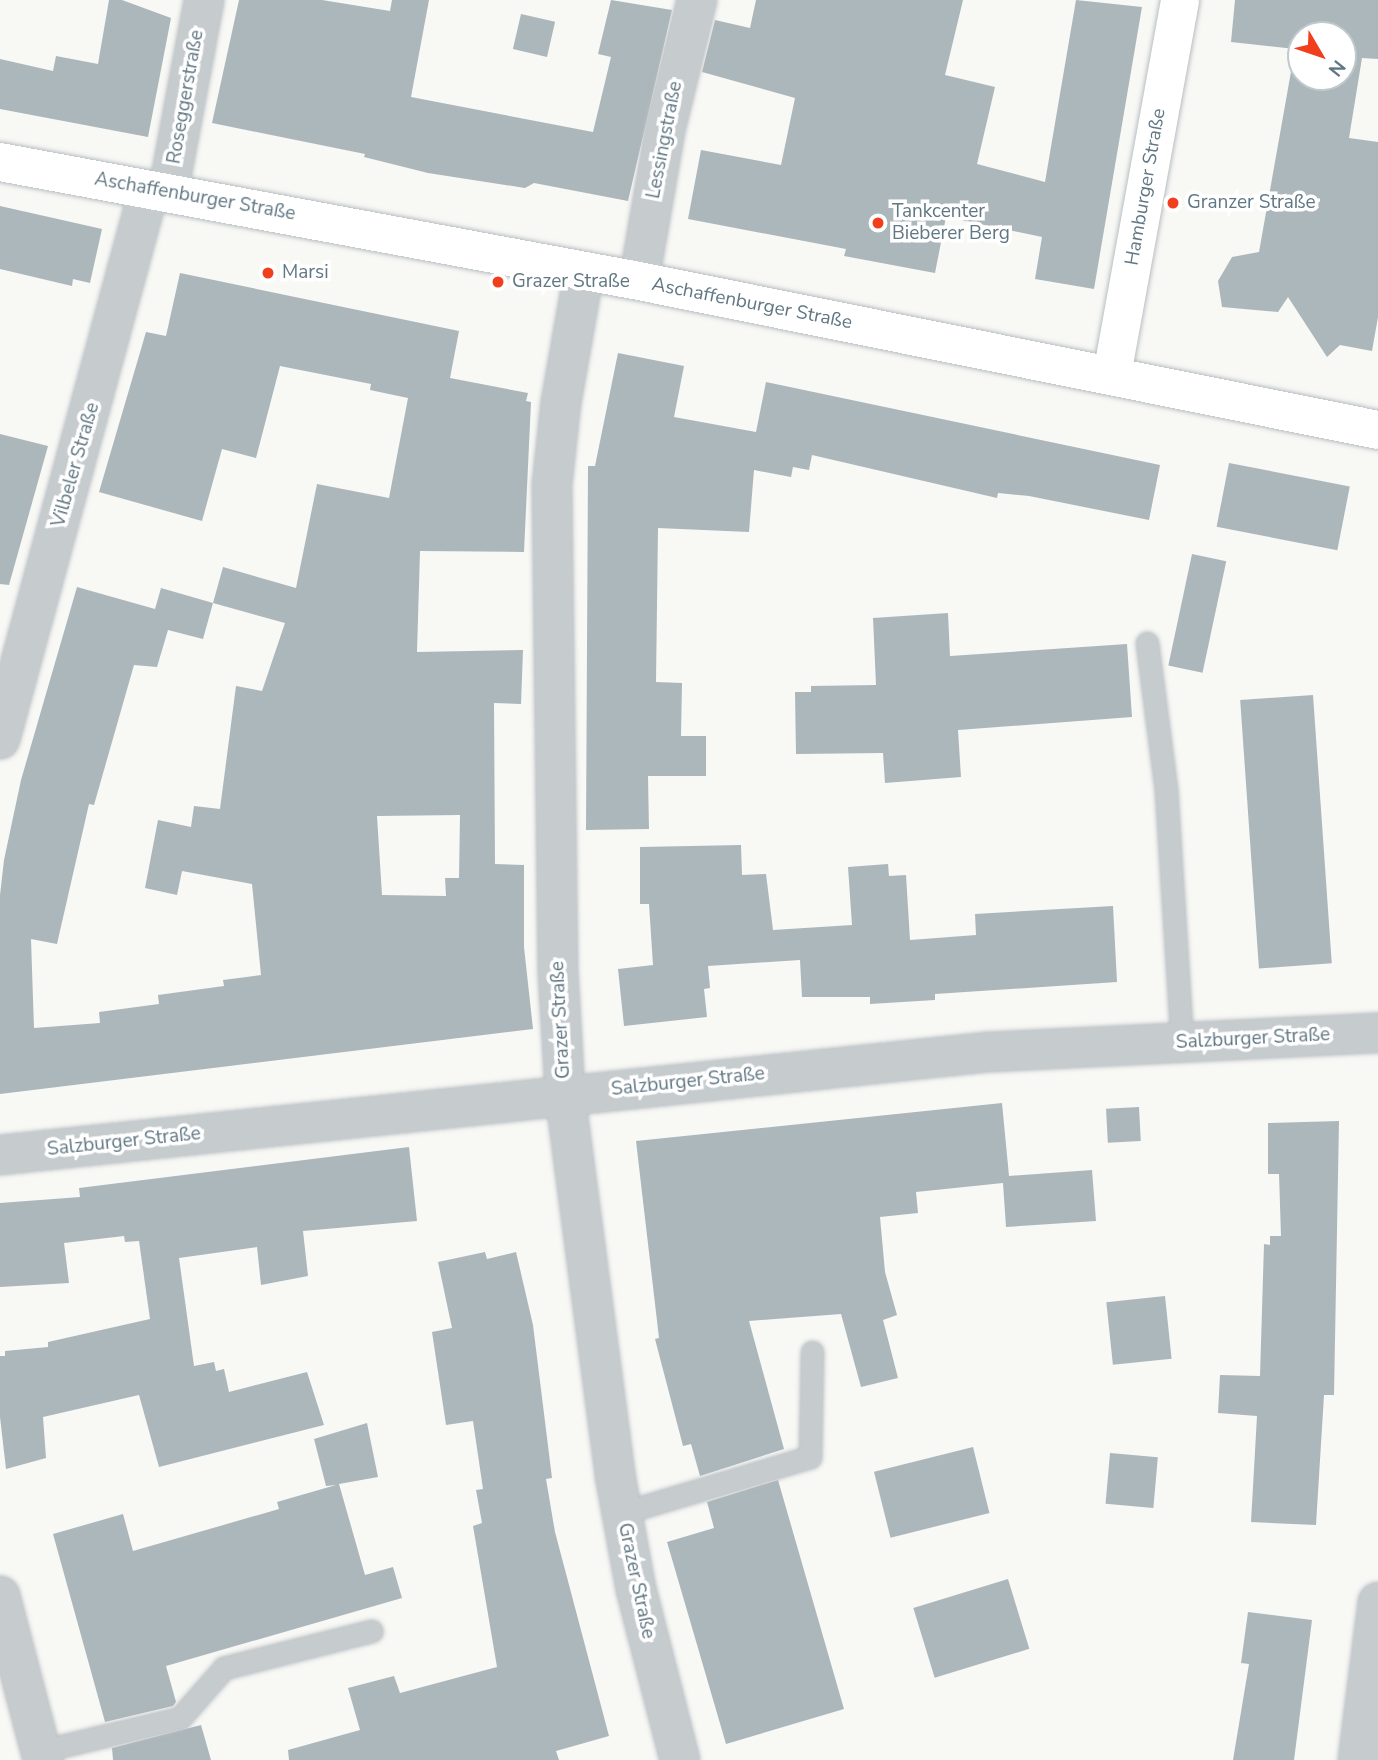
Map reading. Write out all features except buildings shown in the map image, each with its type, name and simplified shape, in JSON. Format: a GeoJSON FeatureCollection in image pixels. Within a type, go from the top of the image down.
{"type":"FeatureCollection","features":[{"type":"Feature","properties":{"kind":"street","name":"Roseggerstraße"},"geometry":{"type":"LineString","coordinates":[[159,191],[204,0]]}},
{"type":"Feature","properties":{"kind":"street","name":"Lessingstraße"},"geometry":{"type":"LineString","coordinates":[[639,281],[665,130],[697,0]]}},
{"type":"Feature","properties":{"kind":"street","name":"Hamburger Straße"},"geometry":{"type":"LineString","coordinates":[[1112,375],[1180,0]]}},
{"type":"Feature","properties":{"kind":"street","name":"Aschaffenburger Straße"},"geometry":{"type":"LineString","coordinates":[[0,162],[639,281],[1378,430]]}},
{"type":"Feature","properties":{"kind":"street","name":"Vilbeler Straße"},"geometry":{"type":"LineString","coordinates":[[0,739],[159,191]]}},
{"type":"Feature","properties":{"kind":"street","name":"Grazer Straße"},"geometry":{"type":"LineString","coordinates":[[584,272],[561,402],[552,485],[558,971],[565,1094],[601,1393],[622,1513],[657,1678],[680,1760]]}},
{"type":"Feature","properties":{"kind":"street","name":"Salzburger Straße"},"geometry":{"type":"LineString","coordinates":[[0,1155],[565,1094],[989,1052],[1378,1033]]}},
{"type":"Feature","properties":{"kind":"street"},"geometry":{"type":"LineString","coordinates":[[1358,1760],[1378,1602]]}},
{"type":"Feature","properties":{"kind":"street"},"geometry":{"type":"LineString","coordinates":[[2,1616],[42,1756]]}},
{"type":"Feature","properties":{"kind":"lane"},"geometry":{"type":"LineString","coordinates":[[1147,643],[1166,789],[1182,1042]]}},
{"type":"Feature","properties":{"kind":"lane"},"geometry":{"type":"LineString","coordinates":[[622,1513],[810,1457],[812,1352]]}},
{"type":"Feature","properties":{"kind":"lane"},"geometry":{"type":"LineString","coordinates":[[42,1756],[180,1718],[224,1668],[371,1631]]}},
{"type":"Feature","properties":{"kind":"place","name":"Granzer Straße"},"geometry":{"type":"Point","coordinates":[1173,203]}},
{"type":"Feature","properties":{"kind":"place","name":"Tankcenter Bieberer Berg"},"geometry":{"type":"Point","coordinates":[878,223]}},
{"type":"Feature","properties":{"kind":"place","name":"Marsi"},"geometry":{"type":"Point","coordinates":[268,273]}},
{"type":"Feature","properties":{"kind":"place","name":"Grazer Straße"},"geometry":{"type":"Point","coordinates":[498,282]}}]}
